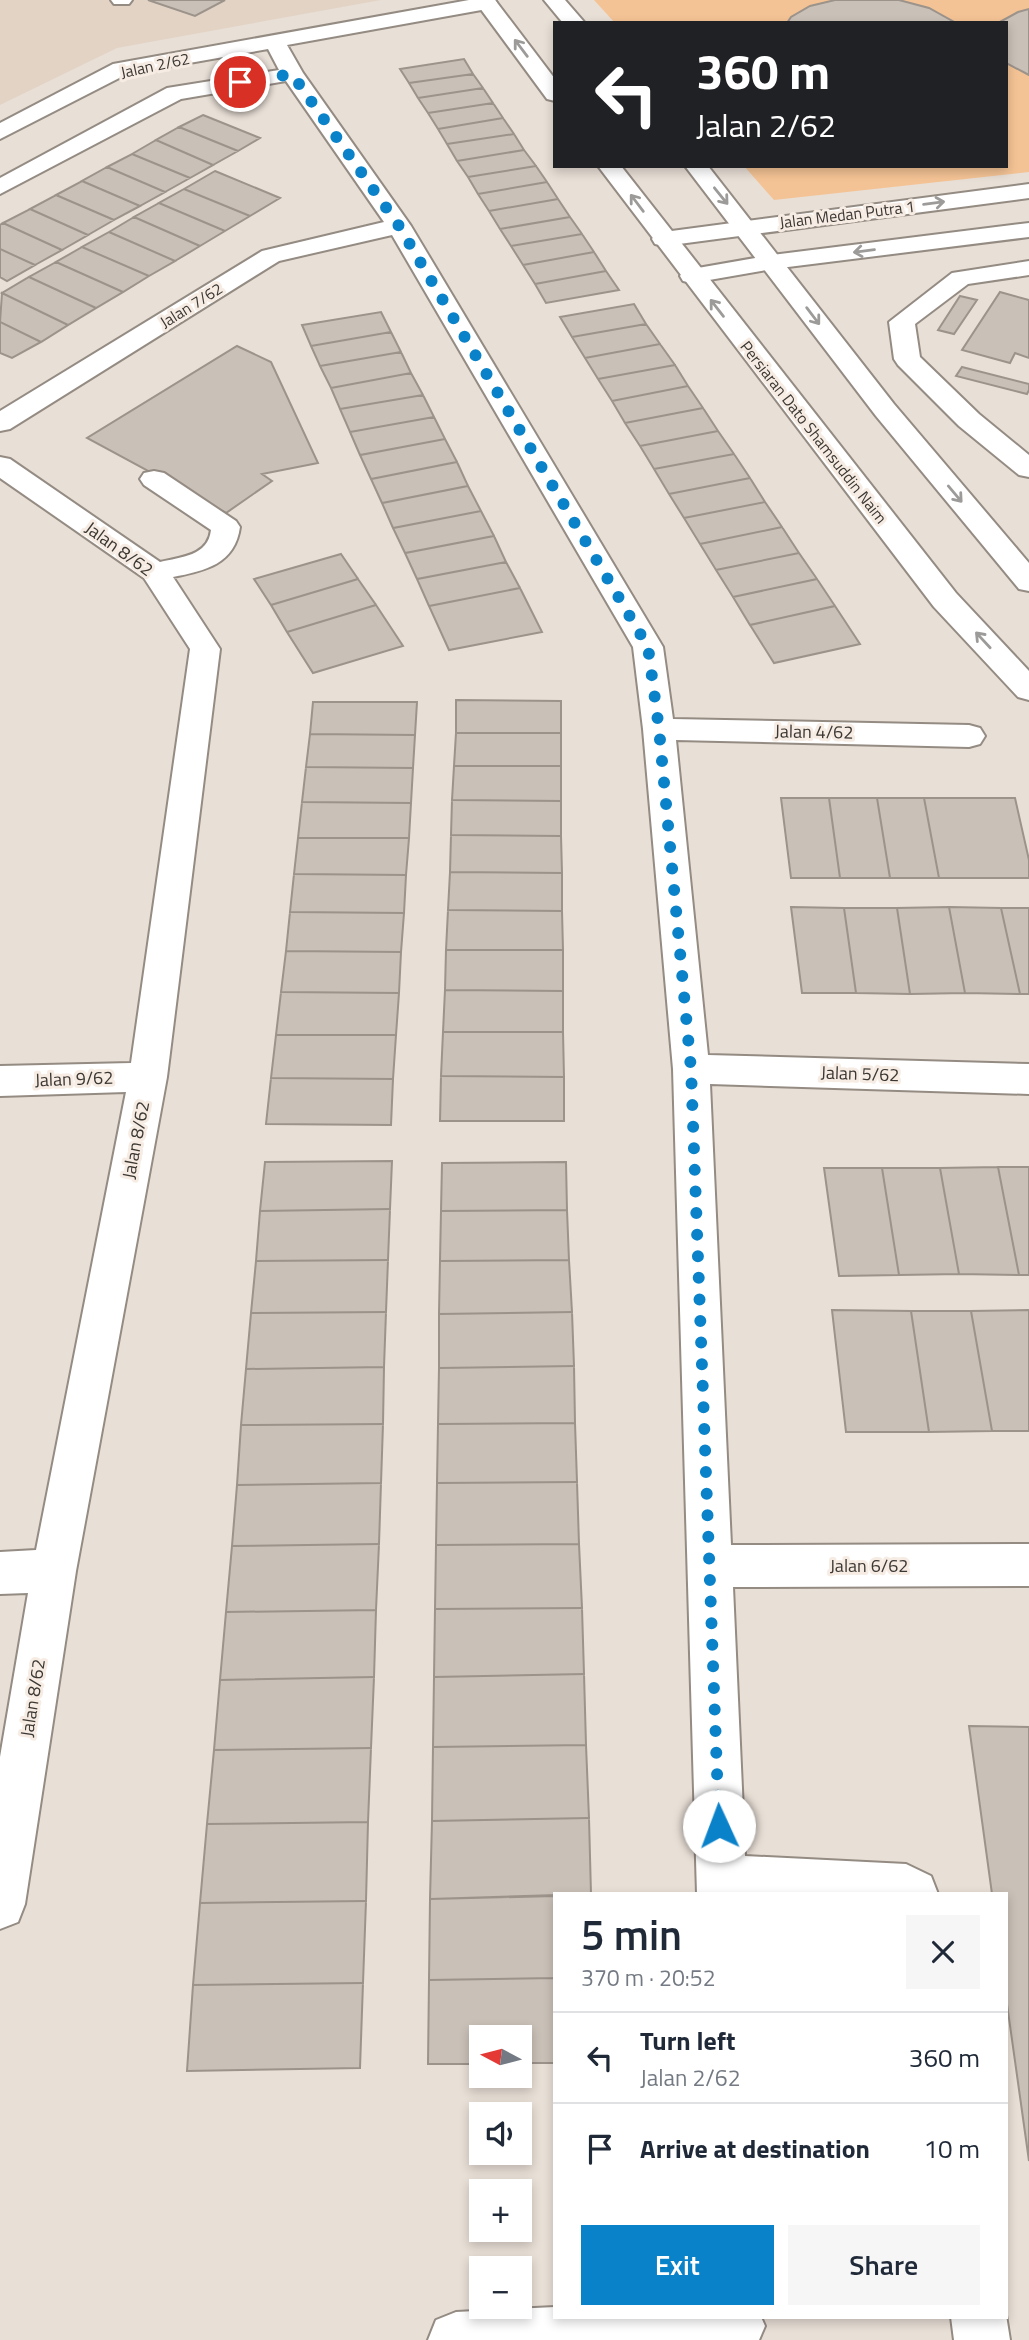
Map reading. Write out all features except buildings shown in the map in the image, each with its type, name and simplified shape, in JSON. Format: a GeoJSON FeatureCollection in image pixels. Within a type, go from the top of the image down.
{"type":"FeatureCollection","features":[{"type":"Feature","properties":{"kind":"street"},"geometry":{"type":"LineString","coordinates":[[554,0],[573,21]]}},
{"type":"Feature","properties":{"kind":"street"},"geometry":{"type":"LineString","coordinates":[[486,2],[553,91]]}},
{"type":"Feature","properties":{"kind":"street","name":"Jalan 2/62"},"geometry":{"type":"LineString","coordinates":[[8,146],[25,118],[121,69],[486,2]]}},
{"type":"Feature","properties":{"kind":"street"},"geometry":{"type":"LineString","coordinates":[[275,42],[292,74],[399,226],[648,647],[659,729],[691,1069],[722,1886],[906,1889],[910,1892]]}},
{"type":"Feature","properties":{"kind":"street","name":"Jalan 2/62"},"geometry":{"type":"LineString","coordinates":[[0,187],[174,93],[292,74]]}},
{"type":"Feature","properties":{"kind":"street"},"geometry":{"type":"LineString","coordinates":[[0,107],[25,118]]}},
{"type":"Feature","properties":{"kind":"street"},"geometry":{"type":"LineString","coordinates":[[8,146],[43,164]]}},
{"type":"Feature","properties":{"kind":"street","name":"Persiaran Dato Shamsuddin Naim"},"geometry":{"type":"LineString","coordinates":[[611,168],[945,600],[1029,690]]}},
{"type":"Feature","properties":{"kind":"street"},"geometry":{"type":"LineString","coordinates":[[698,168],[885,410],[1029,582]]}},
{"type":"Feature","properties":{"kind":"street","name":"Jalan Medan Putra 1"},"geometry":{"type":"LineString","coordinates":[[664,239],[1029,191]]}},
{"type":"Feature","properties":{"kind":"street","name":"Jalan 7/62"},"geometry":{"type":"LineString","coordinates":[[0,423],[271,256],[399,226]]}},
{"type":"Feature","properties":{"kind":"street"},"geometry":{"type":"LineString","coordinates":[[692,276],[772,262],[1029,230]]}},
{"type":"Feature","properties":{"kind":"street"},"geometry":{"type":"LineString","coordinates":[[1029,268],[961,278],[902,322],[907,359],[969,420],[1029,469]]}},
{"type":"Feature","properties":{"kind":"street","name":"Jalan 8/62"},"geometry":{"type":"LineString","coordinates":[[0,465],[155,572],[205,649],[148,1077],[54,1571],[0,1904]]}},
{"type":"Feature","properties":{"kind":"street"},"geometry":{"type":"LineString","coordinates":[[154,480],[226,527],[222,545],[209,556],[193,563],[155,572]]}},
{"type":"Feature","properties":{"kind":"street","name":"Jalan 4/62"},"geometry":{"type":"LineString","coordinates":[[659,729],[969,736]]}},
{"type":"Feature","properties":{"kind":"street","name":"Jalan 5/62"},"geometry":{"type":"LineString","coordinates":[[691,1069],[1029,1079]]}},
{"type":"Feature","properties":{"kind":"street","name":"Jalan 9/62"},"geometry":{"type":"LineString","coordinates":[[0,1081],[148,1077]]}},
{"type":"Feature","properties":{"kind":"street","name":"Jalan 6/62"},"geometry":{"type":"LineString","coordinates":[[710,1566],[1029,1565]]}},
{"type":"Feature","properties":{"kind":"street"},"geometry":{"type":"LineString","coordinates":[[0,1573],[54,1571]]}},
{"type":"Feature","properties":{"kind":"street"},"geometry":{"type":"LineString","coordinates":[[979,2319],[982,2340]]}},
{"type":"Feature","properties":{"kind":"street"},"geometry":{"type":"LineString","coordinates":[[456,2340],[737,2328]]}},
{"type":"Feature","properties":{"kind":"shaded area"},"geometry":{"type":"Polygon","coordinates":[[[0,0],[381,0],[117,48],[0,105],[0,0]]]}},
{"type":"Feature","properties":{"kind":"shaded area"},"geometry":{"type":"Polygon","coordinates":[[[594,0],[1029,0],[1029,172],[774,200],[746,168],[1008,168],[1008,21],[613,21],[594,0]]]}},
{"type":"Feature","properties":{"kind":"route"},"geometry":{"type":"LineString","coordinates":[[240,82],[292,74],[399,226],[648,647],[659,729],[691,1069],[719,1826]]}}]}
